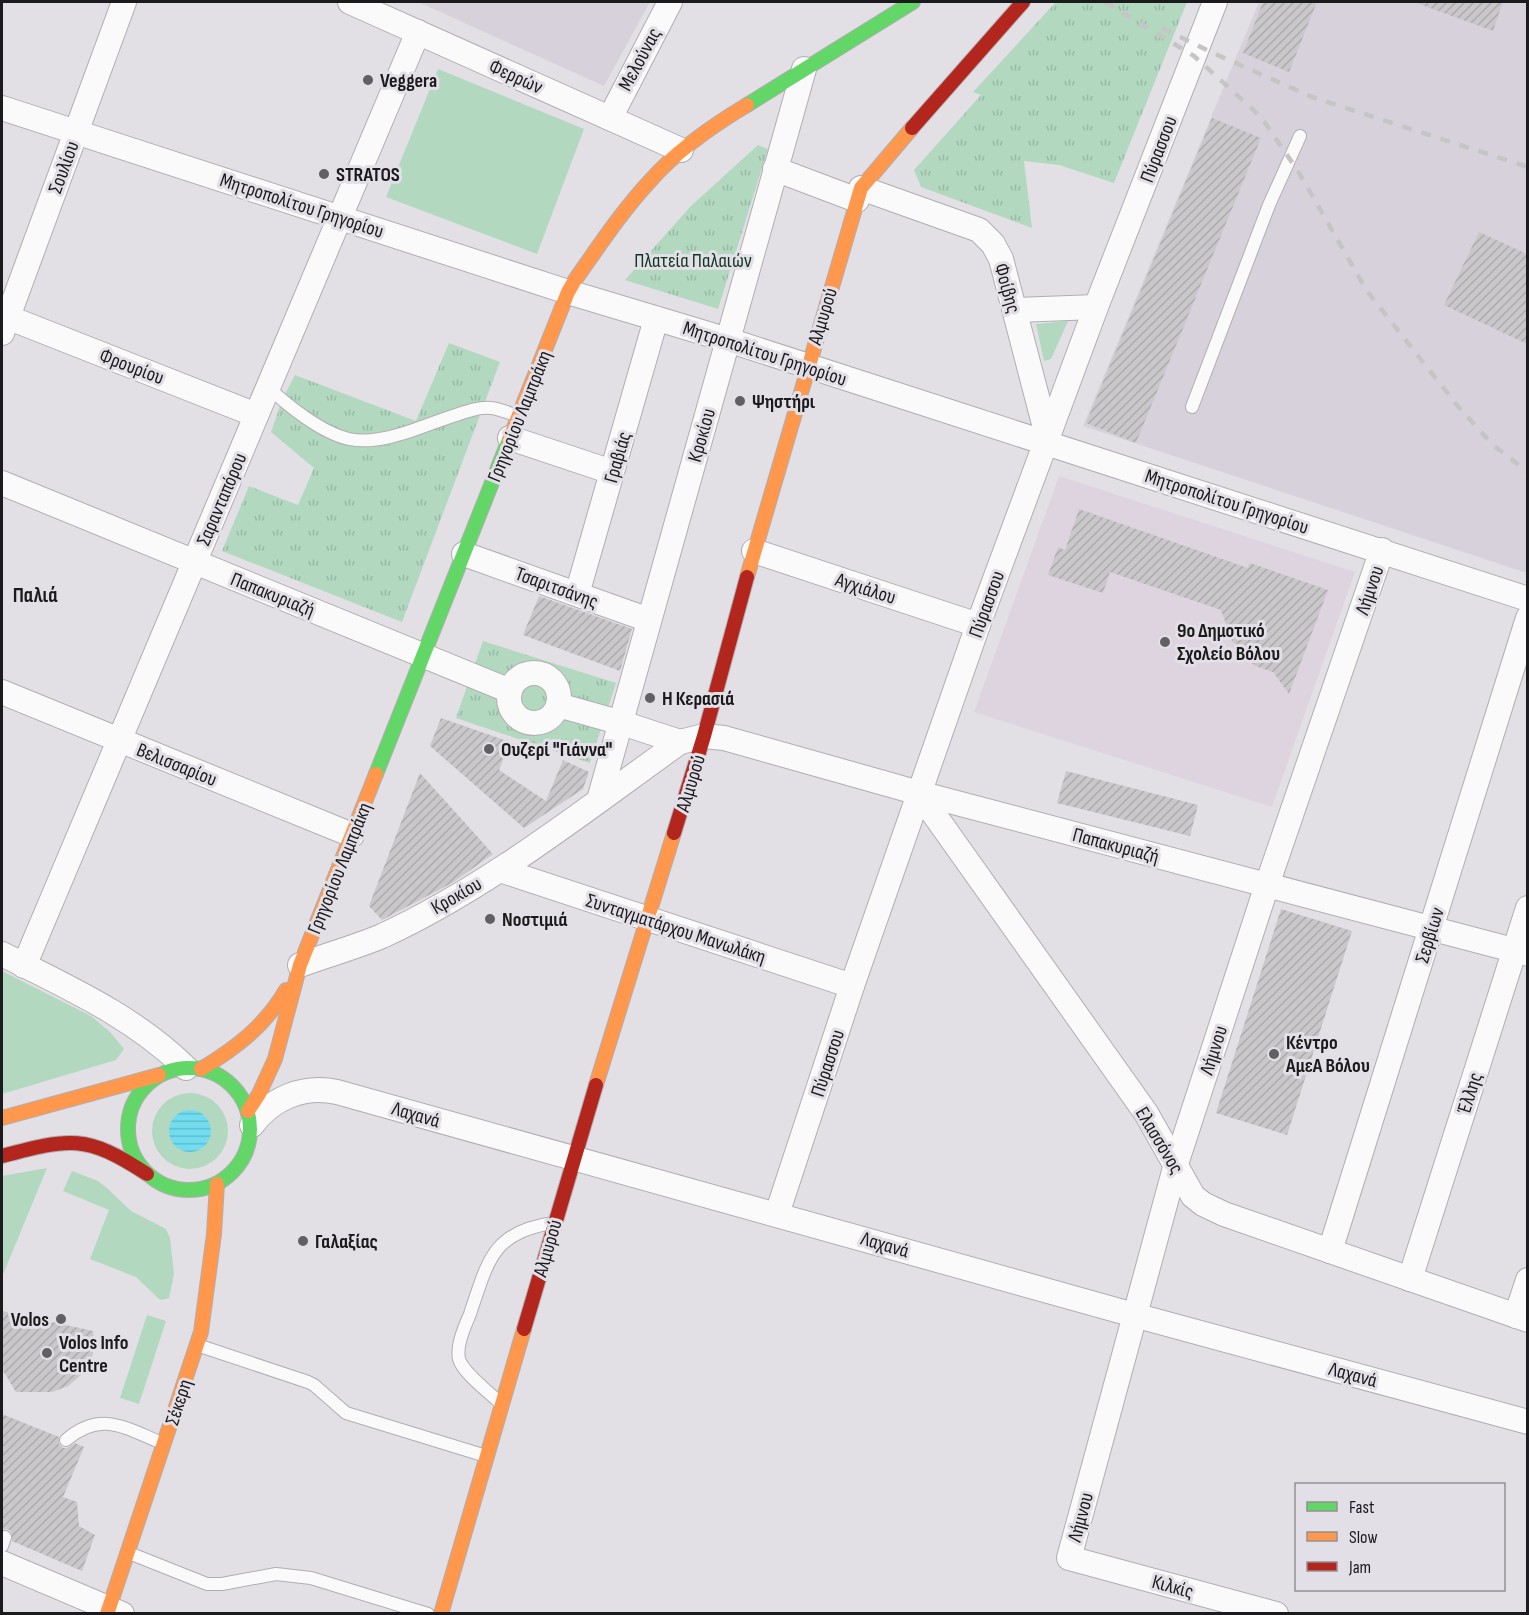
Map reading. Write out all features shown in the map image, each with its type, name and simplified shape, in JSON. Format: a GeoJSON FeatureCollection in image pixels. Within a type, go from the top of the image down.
{"type":"FeatureCollection","features":[{"type":"Feature","properties":{"kind":"main road","name":"Γρηγορίου Λαμπράκη"},"geometry":{"type":"LineString","coordinates":[[2,1118],[183,1070],[233,1049],[262,1026],[275,1010],[300,965],[568,292],[619,218],[651,179],[681,150],[709,128],[913,2]]}},
{"type":"Feature","properties":{"kind":"main road","name":"Αλμυρού"},"geometry":{"type":"LineString","coordinates":[[441,1614],[554,1223],[704,736],[754,551],[859,194],[865,181],[1023,2]]}},
{"type":"Feature","properties":{"kind":"main road","name":"Γρηγορίου Λαμπράκη"},"geometry":{"type":"LineString","coordinates":[[250,1118],[284,1034],[300,965]]}},
{"type":"Feature","properties":{"kind":"main road"},"geometry":{"type":"LineString","coordinates":[[2,1156],[40,1146],[84,1143],[104,1150],[163,1185],[181,1190],[199,1190],[217,1184],[229,1176],[239,1166],[250,1140],[250,1118],[237,1090],[216,1074],[183,1070],[149,1083],[140,1094],[129,1120],[131,1147],[136,1159],[147,1174]]}},
{"type":"Feature","properties":{"kind":"main road","name":"Σέκερη"},"geometry":{"type":"LineString","coordinates":[[113,1612],[128,1553],[197,1345],[206,1302],[217,1184]]}},
{"type":"Feature","properties":{"kind":"street","name":"Σουλίου"},"geometry":{"type":"LineString","coordinates":[[4,325],[124,2]]}},
{"type":"Feature","properties":{"kind":"street","name":"Φερρών"},"geometry":{"type":"LineString","coordinates":[[350,2],[681,150]]}},
{"type":"Feature","properties":{"kind":"street","name":"Μελούνας"},"geometry":{"type":"LineString","coordinates":[[610,118],[670,2]]}},
{"type":"Feature","properties":{"kind":"street","name":"Πύρασσου"},"geometry":{"type":"LineString","coordinates":[[777,1214],[852,986],[978,625],[1096,307],[1215,2]]}},
{"type":"Feature","properties":{"kind":"street","name":"Σαρανταπόρου"},"geometry":{"type":"LineString","coordinates":[[24,966],[418,32]]}},
{"type":"Feature","properties":{"kind":"street","name":"Κροκίου"},"geometry":{"type":"LineString","coordinates":[[599,800],[804,69]]}},
{"type":"Feature","properties":{"kind":"street","name":"Μητροπολίτου Γρηγορίου"},"geometry":{"type":"LineString","coordinates":[[2,108],[568,292],[1047,441],[1527,599]]}},
{"type":"Feature","properties":{"kind":"street","name":"Φοίβης"},"geometry":{"type":"LineString","coordinates":[[775,169],[979,230],[993,244],[1001,258],[1047,441]]}},
{"type":"Feature","properties":{"kind":"street"},"geometry":{"type":"LineString","coordinates":[[1015,310],[1096,307]]}},
{"type":"Feature","properties":{"kind":"street","name":"Γραβιάς"},"geometry":{"type":"LineString","coordinates":[[577,594],[656,319]]}},
{"type":"Feature","properties":{"kind":"street","name":"Φρουρίου"},"geometry":{"type":"LineString","coordinates":[[4,325],[256,415]]}},
{"type":"Feature","properties":{"kind":"street"},"geometry":{"type":"LineString","coordinates":[[514,427],[612,472]]}},
{"type":"Feature","properties":{"kind":"street","name":"Παπακυριαζή"},"geometry":{"type":"LineString","coordinates":[[2,483],[510,691]]}},
{"type":"Feature","properties":{"kind":"street","name":"Λήμνου"},"geometry":{"type":"LineString","coordinates":[[1069,1558],[1176,1164],[1267,885],[1382,550]]}},
{"type":"Feature","properties":{"kind":"street","name":"Αγχιάλου"},"geometry":{"type":"LineString","coordinates":[[754,551],[978,625]]}},
{"type":"Feature","properties":{"kind":"street","name":"Τσαριτσάνης"},"geometry":{"type":"LineString","coordinates":[[464,554],[649,620]]}},
{"type":"Feature","properties":{"kind":"street","name":"Σερβίων"},"geometry":{"type":"LineString","coordinates":[[1330,1251],[1527,618]]}},
{"type":"Feature","properties":{"kind":"street"},"geometry":{"type":"LineString","coordinates":[[541,674],[556,686],[558,705],[546,720],[527,722],[512,710],[510,691],[522,676],[541,674]]}},
{"type":"Feature","properties":{"kind":"street","name":"Βελισσαρίου"},"geometry":{"type":"LineString","coordinates":[[2,692],[352,835]]}},
{"type":"Feature","properties":{"kind":"street"},"geometry":{"type":"LineString","coordinates":[[558,705],[680,742]]}},
{"type":"Feature","properties":{"kind":"street","name":"Κροκίου"},"geometry":{"type":"LineString","coordinates":[[300,965],[381,936],[436,908],[500,870],[680,742],[704,736]]}},
{"type":"Feature","properties":{"kind":"street","name":"Παπακυριαζή"},"geometry":{"type":"LineString","coordinates":[[704,736],[724,738],[919,793],[1521,952]]}},
{"type":"Feature","properties":{"kind":"street","name":"Ελασσόνος"},"geometry":{"type":"LineString","coordinates":[[919,793],[1146,1113],[1192,1196],[1224,1214],[1522,1318]]}},
{"type":"Feature","properties":{"kind":"street","name":"Συνταγματάρχου Μανωλάκη"},"geometry":{"type":"LineString","coordinates":[[500,870],[852,986]]}},
{"type":"Feature","properties":{"kind":"street","name":"Έλλης"},"geometry":{"type":"LineString","coordinates":[[1410,1279],[1521,952],[1527,908]]}},
{"type":"Feature","properties":{"kind":"street"},"geometry":{"type":"LineString","coordinates":[[2,954],[105,1006],[146,1034],[183,1070]]}},
{"type":"Feature","properties":{"kind":"street","name":"Λαχανά"},"geometry":{"type":"LineString","coordinates":[[250,1118],[278,1099],[304,1092],[327,1090],[1527,1422]]}},
{"type":"Feature","properties":{"kind":"street"},"geometry":{"type":"LineString","coordinates":[[1522,1318],[1527,1280]]}},
{"type":"Feature","properties":{"kind":"street","name":"Κιλκίς"},"geometry":{"type":"LineString","coordinates":[[1069,1558],[1276,1614]]}},
{"type":"Feature","properties":{"kind":"street"},"geometry":{"type":"LineString","coordinates":[[2,1563],[113,1612]]}},
{"type":"Feature","properties":{"kind":"lane"},"geometry":{"type":"LineString","coordinates":[[1192,407],[1269,205],[1300,136]]}},
{"type":"Feature","properties":{"kind":"lane"},"geometry":{"type":"LineString","coordinates":[[268,387],[282,400],[322,427],[336,435],[351,439],[400,434],[476,408],[494,408],[514,427]]}},
{"type":"Feature","properties":{"kind":"lane"},"geometry":{"type":"LineString","coordinates":[[502,1404],[468,1372],[459,1358],[462,1338],[489,1261],[500,1246],[518,1232],[534,1226],[554,1223]]}},
{"type":"Feature","properties":{"kind":"lane"},"geometry":{"type":"LineString","coordinates":[[197,1345],[315,1385],[346,1413],[487,1456]]}},
{"type":"Feature","properties":{"kind":"lane"},"geometry":{"type":"LineString","coordinates":[[66,1440],[88,1425],[103,1424],[123,1427],[164,1444]]}},
{"type":"Feature","properties":{"kind":"lane"},"geometry":{"type":"LineString","coordinates":[[128,1553],[207,1584],[222,1584],[276,1574],[295,1575],[428,1614]]}},
{"type":"Feature","properties":{"kind":"shaded area"},"geometry":{"type":"Polygon","coordinates":[[[418,2],[650,2],[604,86],[418,2]]]}},
{"type":"Feature","properties":{"kind":"shaded area"},"geometry":{"type":"Polygon","coordinates":[[[1259,2],[1527,2],[1527,573],[1083,426],[1259,2]]]}},
{"type":"Feature","properties":{"kind":"shaded area","name":"9ο Δημοτικό Σχολείο Βόλου"},"geometry":{"type":"Polygon","coordinates":[[[1059,476],[1355,572],[1272,807],[974,712],[1059,476]]]}},
{"type":"Feature","properties":{"kind":"green space"},"geometry":{"type":"Polygon","coordinates":[[[1056,2],[1187,2],[1114,183],[1059,165],[1024,161],[1032,228],[921,187],[914,170],[981,95],[973,92],[1056,2]]]}},
{"type":"Feature","properties":{"kind":"green space"},"geometry":{"type":"Polygon","coordinates":[[[438,69],[584,129],[537,254],[386,197],[438,69]]]}},
{"type":"Feature","properties":{"kind":"green space","name":"Πλατεία Παλαιών"},"geometry":{"type":"Polygon","coordinates":[[[758,145],[768,149],[718,309],[625,280],[691,206],[758,145]]]}},
{"type":"Feature","properties":{"kind":"green space"},"geometry":{"type":"Polygon","coordinates":[[[1068,321],[1051,359],[1044,361],[1036,324],[1068,321]]]}},
{"type":"Feature","properties":{"kind":"green space"},"geometry":{"type":"Polygon","coordinates":[[[449,343],[500,362],[402,622],[222,551],[249,486],[298,505],[314,468],[271,432],[282,400],[295,375],[416,421],[449,343]]]}},
{"type":"Feature","properties":{"kind":"green space"},"geometry":{"type":"Polygon","coordinates":[[[483,641],[616,683],[590,763],[456,718],[483,641]]]}},
{"type":"Feature","properties":{"kind":"green space"},"geometry":{"type":"Polygon","coordinates":[[[2,971],[91,1016],[110,1032],[124,1049],[116,1060],[2,1094],[2,971]]]}},
{"type":"Feature","properties":{"kind":"green space"},"geometry":{"type":"Polygon","coordinates":[[[190,1093],[204,1096],[217,1104],[225,1117],[228,1131],[225,1145],[217,1158],[204,1166],[190,1169],[176,1166],[163,1158],[155,1145],[152,1131],[155,1117],[163,1104],[176,1096],[190,1093]]]}},
{"type":"Feature","properties":{"kind":"green space"},"geometry":{"type":"Polygon","coordinates":[[[47,1168],[2,1277],[2,1176],[47,1168]]]}},
{"type":"Feature","properties":{"kind":"green space"},"geometry":{"type":"Polygon","coordinates":[[[72,1171],[98,1181],[131,1211],[166,1229],[170,1238],[174,1274],[169,1298],[159,1299],[136,1277],[90,1259],[109,1210],[63,1191],[72,1171]]]}},
{"type":"Feature","properties":{"kind":"green space"},"geometry":{"type":"Polygon","coordinates":[[[147,1315],[166,1321],[139,1404],[120,1398],[147,1315]]]}},
{"type":"Feature","properties":{"kind":"water"},"geometry":{"type":"Polygon","coordinates":[[[190,1110],[205,1116],[211,1131],[205,1146],[190,1152],[175,1146],[169,1131],[175,1116],[190,1110]]]}},
{"type":"Feature","properties":{"kind":"building"},"geometry":{"type":"Polygon","coordinates":[[[1263,2],[1317,2],[1289,72],[1243,53],[1263,2]]]}},
{"type":"Feature","properties":{"kind":"building"},"geometry":{"type":"Polygon","coordinates":[[[1419,2],[1503,2],[1493,31],[1419,4],[1419,2]]]}},
{"type":"Feature","properties":{"kind":"building"},"geometry":{"type":"Polygon","coordinates":[[[1212,118],[1261,138],[1136,443],[1086,423],[1212,118]]]}},
{"type":"Feature","properties":{"kind":"building"},"geometry":{"type":"Polygon","coordinates":[[[1479,232],[1527,254],[1527,344],[1444,305],[1479,232]]]}},
{"type":"Feature","properties":{"kind":"building"},"geometry":{"type":"Polygon","coordinates":[[[1079,509],[1248,568],[1250,563],[1328,590],[1289,694],[1273,672],[1255,666],[1232,641],[1221,610],[1110,572],[1103,593],[1048,575],[1058,547],[1065,550],[1079,509]]]}},
{"type":"Feature","properties":{"kind":"building"},"geometry":{"type":"Polygon","coordinates":[[[539,596],[632,629],[620,671],[523,635],[539,596]]]}},
{"type":"Feature","properties":{"kind":"building"},"geometry":{"type":"Polygon","coordinates":[[[441,718],[510,742],[499,770],[546,801],[563,760],[589,772],[583,789],[524,828],[430,746],[441,718]]]}},
{"type":"Feature","properties":{"kind":"building"},"geometry":{"type":"Polygon","coordinates":[[[1066,771],[1198,805],[1190,836],[1057,803],[1066,771]]]}},
{"type":"Feature","properties":{"kind":"building"},"geometry":{"type":"Polygon","coordinates":[[[420,773],[493,854],[452,883],[382,920],[369,906],[420,773]]]}},
{"type":"Feature","properties":{"kind":"building","name":"Κέντρο ΑμεΑ Βόλου"},"geometry":{"type":"Polygon","coordinates":[[[1281,909],[1352,931],[1287,1135],[1216,1113],[1281,909]]]}},
{"type":"Feature","properties":{"kind":"building","name":"Volos Info Centre"},"geometry":{"type":"Polygon","coordinates":[[[2,1311],[93,1331],[95,1345],[91,1361],[81,1375],[68,1386],[52,1392],[16,1392],[2,1369],[2,1311]]]}},
{"type":"Feature","properties":{"kind":"building"},"geometry":{"type":"Polygon","coordinates":[[[2,1414],[59,1437],[59,1444],[63,1448],[75,1443],[84,1447],[63,1497],[77,1502],[79,1526],[95,1535],[82,1571],[12,1541],[11,1531],[2,1530],[2,1414]]]}},
{"type":"Feature","properties":{"kind":"railway"},"geometry":{"type":"LineString","coordinates":[[1105,2],[1194,56],[1261,117],[1298,171],[1367,291],[1456,404],[1493,445],[1528,472]]}},
{"type":"Feature","properties":{"kind":"railway"},"geometry":{"type":"LineString","coordinates":[[1162,28],[1312,97],[1528,167]]}},
{"type":"Feature","properties":{"kind":"traffic: fast"},"geometry":{"type":"LineString","coordinates":[[747,105],[913,2]]}},
{"type":"Feature","properties":{"kind":"traffic: fast"},"geometry":{"type":"LineString","coordinates":[[376,774],[509,440]]}},
{"type":"Feature","properties":{"kind":"traffic: fast"},"geometry":{"type":"LineString","coordinates":[[189,1068],[212,1072],[232,1086],[246,1106],[250,1129],[246,1152],[232,1172],[212,1186],[189,1190],[166,1186],[146,1172],[132,1152],[128,1129],[132,1106],[146,1086],[166,1072],[189,1068]]}},
{"type":"Feature","properties":{"kind":"traffic: slow"},"geometry":{"type":"LineString","coordinates":[[509,440],[568,292],[575,280],[620,217],[660,170],[708,130],[747,105]]}},
{"type":"Feature","properties":{"kind":"traffic: slow"},"geometry":{"type":"LineString","coordinates":[[747,577],[861,188],[912,128]]}},
{"type":"Feature","properties":{"kind":"traffic: slow"},"geometry":{"type":"LineString","coordinates":[[248,1111],[259,1094],[275,1059],[300,965],[376,774]]}},
{"type":"Feature","properties":{"kind":"traffic: slow"},"geometry":{"type":"LineString","coordinates":[[596,1085],[674,833]]}},
{"type":"Feature","properties":{"kind":"traffic: slow"},"geometry":{"type":"LineString","coordinates":[[201,1069],[249,1035],[269,1015],[286,990]]}},
{"type":"Feature","properties":{"kind":"traffic: slow"},"geometry":{"type":"LineString","coordinates":[[2,1118],[159,1075]]}},
{"type":"Feature","properties":{"kind":"traffic: slow"},"geometry":{"type":"LineString","coordinates":[[107,1614],[201,1332],[214,1234],[217,1184]]}},
{"type":"Feature","properties":{"kind":"traffic: slow"},"geometry":{"type":"LineString","coordinates":[[441,1614],[524,1329]]}},
{"type":"Feature","properties":{"kind":"traffic: jam"},"geometry":{"type":"LineString","coordinates":[[912,128],[1023,2]]}},
{"type":"Feature","properties":{"kind":"traffic: jam"},"geometry":{"type":"LineString","coordinates":[[674,833],[704,736],[747,577]]}},
{"type":"Feature","properties":{"kind":"traffic: jam"},"geometry":{"type":"LineString","coordinates":[[524,1329],[596,1085]]}},
{"type":"Feature","properties":{"kind":"traffic: jam"},"geometry":{"type":"LineString","coordinates":[[2,1156],[62,1143],[77,1143],[108,1152],[147,1174]]}},
{"type":"Feature","properties":{"kind":"place","name":"Veggera"},"geometry":{"type":"Point","coordinates":[368,80]}},
{"type":"Feature","properties":{"kind":"place","name":"STRATOS"},"geometry":{"type":"Point","coordinates":[324,174]}},
{"type":"Feature","properties":{"kind":"place","name":"Ψηστήρι"},"geometry":{"type":"Point","coordinates":[740,401]}},
{"type":"Feature","properties":{"kind":"place","name":"9ο Δημοτικό Σχολείο Βόλου"},"geometry":{"type":"Point","coordinates":[1165,642]}},
{"type":"Feature","properties":{"kind":"place","name":"Η Κερασιά"},"geometry":{"type":"Point","coordinates":[650,698]}},
{"type":"Feature","properties":{"kind":"place","name":"Ουζερί \"Γιάννα\""},"geometry":{"type":"Point","coordinates":[489,749]}},
{"type":"Feature","properties":{"kind":"place","name":"Νοστιμιά"},"geometry":{"type":"Point","coordinates":[490,919]}},
{"type":"Feature","properties":{"kind":"place","name":"Κέντρο ΑμεΑ Βόλου"},"geometry":{"type":"Point","coordinates":[1274,1054]}},
{"type":"Feature","properties":{"kind":"place","name":"Γαλαξίας"},"geometry":{"type":"Point","coordinates":[303,1241]}},
{"type":"Feature","properties":{"kind":"place","name":"Volos"},"geometry":{"type":"Point","coordinates":[61,1319]}},
{"type":"Feature","properties":{"kind":"place","name":"Volos Info Centre"},"geometry":{"type":"Point","coordinates":[47,1353]}},
{"type":"Feature","properties":{"kind":"district","name":"Παλιά"},"geometry":{"type":"Point","coordinates":[35,595]}}]}
